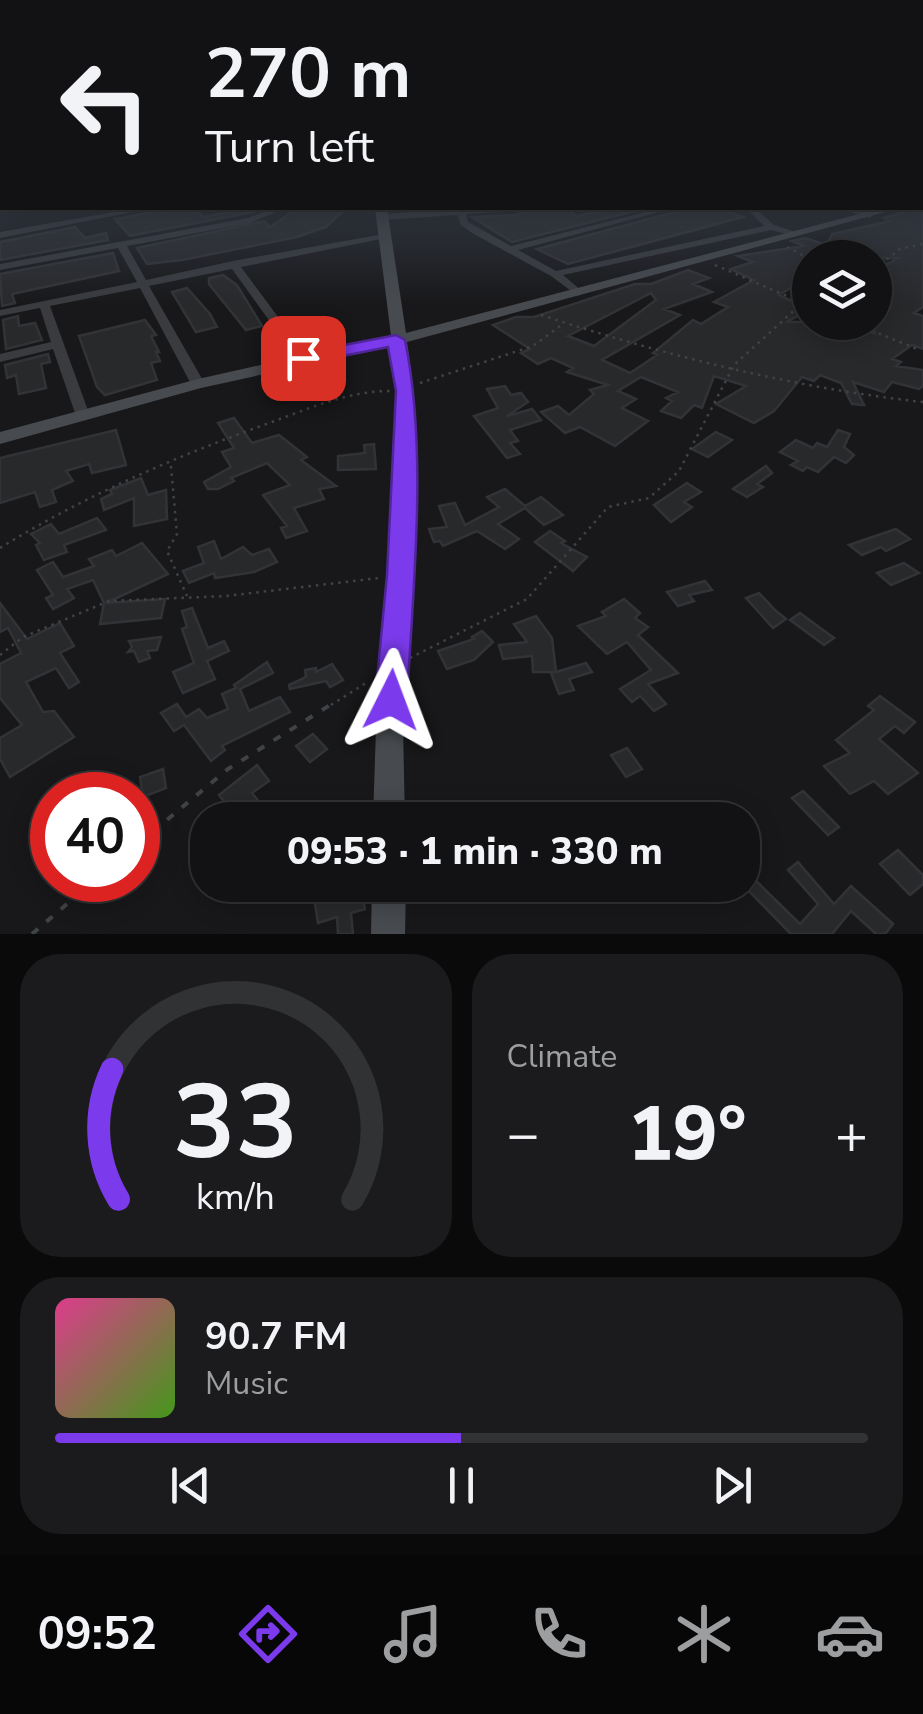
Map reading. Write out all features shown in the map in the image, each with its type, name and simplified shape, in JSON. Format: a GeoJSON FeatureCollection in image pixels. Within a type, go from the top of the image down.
{"type":"FeatureCollection","features":[{"type":"Feature","properties":{"kind":"street"},"geometry":{"type":"LineString","coordinates":[[0,235],[91,219]]}},
{"type":"Feature","properties":{"kind":"street"},"geometry":{"type":"LineString","coordinates":[[0,267],[255,219]]}},
{"type":"Feature","properties":{"kind":"street"},"geometry":{"type":"LineString","coordinates":[[383,219],[396,340],[406,391],[401,575],[392,668],[390,802]]}},
{"type":"Feature","properties":{"kind":"street"},"geometry":{"type":"LineString","coordinates":[[463,219],[464,223],[555,274],[578,293]]}},
{"type":"Feature","properties":{"kind":"street"},"geometry":{"type":"LineString","coordinates":[[511,249],[629,219]]}},
{"type":"Feature","properties":{"kind":"street"},"geometry":{"type":"LineString","coordinates":[[759,219],[772,233]]}},
{"type":"Feature","properties":{"kind":"street"},"geometry":{"type":"LineString","coordinates":[[555,274],[772,233],[794,233],[855,219]]}},
{"type":"Feature","properties":{"kind":"street"},"geometry":{"type":"LineString","coordinates":[[0,438],[198,384],[396,340],[578,293],[702,259],[772,233]]}},
{"type":"Feature","properties":{"kind":"street"},"geometry":{"type":"LineString","coordinates":[[0,313],[386,235]]}},
{"type":"Feature","properties":{"kind":"street"},"geometry":{"type":"LineString","coordinates":[[120,244],[198,384]]}},
{"type":"Feature","properties":{"kind":"street"},"geometry":{"type":"LineString","coordinates":[[233,264],[303,358]]}},
{"type":"Feature","properties":{"kind":"street"},"geometry":{"type":"LineString","coordinates":[[44,305],[83,416]]}},
{"type":"Feature","properties":{"kind":"street"},"geometry":{"type":"LineString","coordinates":[[0,358],[55,345]]}},
{"type":"Feature","properties":{"kind":"street"},"geometry":{"type":"LineString","coordinates":[[388,934],[389,902]]}},
{"type":"Feature","properties":{"kind":"path"},"geometry":{"type":"LineString","coordinates":[[772,233],[792,247]]}},
{"type":"Feature","properties":{"kind":"path"},"geometry":{"type":"LineString","coordinates":[[892,255],[900,249],[923,244]]}},
{"type":"Feature","properties":{"kind":"path"},"geometry":{"type":"LineString","coordinates":[[702,259],[792,298]]}},
{"type":"Feature","properties":{"kind":"path"},"geometry":{"type":"LineString","coordinates":[[523,306],[562,324],[852,396],[923,402]]}},
{"type":"Feature","properties":{"kind":"path"},"geometry":{"type":"LineString","coordinates":[[160,826],[228,769],[392,668],[527,598],[608,507],[650,498],[679,471],[734,366],[792,313]]}},
{"type":"Feature","properties":{"kind":"path"},"geometry":{"type":"LineString","coordinates":[[0,548],[67,507],[171,464],[350,396],[406,391],[407,387],[533,346],[562,324]]}},
{"type":"Feature","properties":{"kind":"path"},"geometry":{"type":"LineString","coordinates":[[892,339],[917,349]]}},
{"type":"Feature","properties":{"kind":"path"},"geometry":{"type":"LineString","coordinates":[[171,464],[178,534],[168,550],[188,597]]}},
{"type":"Feature","properties":{"kind":"path"},"geometry":{"type":"LineString","coordinates":[[0,654],[40,629],[108,601],[188,597],[401,575]]}},
{"type":"Feature","properties":{"kind":"path"},"geometry":{"type":"LineString","coordinates":[[32,934],[70,902]]}},
{"type":"Feature","properties":{"kind":"building"},"geometry":{"type":"Polygon","coordinates":[[[117,219],[219,219],[130,236],[117,219]]]}},
{"type":"Feature","properties":{"kind":"building"},"geometry":{"type":"Polygon","coordinates":[[[282,219],[335,219],[326,227],[297,237],[182,260],[147,264],[137,248],[264,221],[270,227],[282,219]]]}},
{"type":"Feature","properties":{"kind":"building"},"geometry":{"type":"Polygon","coordinates":[[[475,219],[605,219],[512,242],[475,219]]]}},
{"type":"Feature","properties":{"kind":"building"},"geometry":{"type":"Polygon","coordinates":[[[650,219],[737,219],[568,264],[537,249],[650,219]]]}},
{"type":"Feature","properties":{"kind":"building"},"geometry":{"type":"Polygon","coordinates":[[[885,219],[923,219],[923,307],[914,313],[923,316],[923,349],[912,345],[892,359],[901,362],[896,366],[923,370],[923,386],[919,389],[892,382],[884,392],[853,382],[864,405],[852,404],[841,383],[820,375],[814,381],[802,377],[774,411],[754,423],[716,404],[746,386],[714,376],[702,408],[694,405],[681,418],[661,411],[672,401],[666,398],[678,392],[641,377],[618,391],[636,399],[622,408],[648,421],[615,446],[580,427],[565,433],[541,412],[558,406],[569,415],[594,394],[590,390],[608,385],[567,372],[573,368],[551,358],[538,364],[521,353],[530,349],[493,325],[516,317],[534,317],[635,284],[651,284],[688,270],[709,278],[693,284],[712,292],[664,309],[680,315],[602,360],[630,373],[657,355],[653,353],[693,320],[701,324],[728,307],[714,302],[754,280],[731,269],[753,262],[738,256],[792,248],[792,287],[779,295],[792,301],[792,319],[786,322],[792,322],[792,340],[892,340],[892,261],[898,258],[892,258],[892,240],[829,240],[832,234],[890,221],[885,219]],[[651,293],[568,336],[594,346],[656,300],[651,293]]]}},
{"type":"Feature","properties":{"kind":"building"},"geometry":{"type":"Polygon","coordinates":[[[75,227],[85,238],[106,233],[108,240],[0,260],[0,242],[75,227]]]}},
{"type":"Feature","properties":{"kind":"building"},"geometry":{"type":"Polygon","coordinates":[[[113,253],[119,271],[12,294],[15,303],[2,306],[0,274],[113,253]]]}},
{"type":"Feature","properties":{"kind":"building"},"geometry":{"type":"Polygon","coordinates":[[[223,275],[237,285],[262,326],[246,330],[209,284],[209,278],[223,275]]]}},
{"type":"Feature","properties":{"kind":"building"},"geometry":{"type":"Polygon","coordinates":[[[187,288],[217,327],[196,332],[172,292],[187,288]]]}},
{"type":"Feature","properties":{"kind":"building"},"geometry":{"type":"Polygon","coordinates":[[[18,316],[19,326],[35,323],[42,340],[6,349],[3,320],[18,316]]]}},
{"type":"Feature","properties":{"kind":"building"},"geometry":{"type":"Polygon","coordinates":[[[145,320],[156,335],[151,336],[160,361],[151,363],[157,380],[105,395],[97,387],[79,336],[145,320]]]}},
{"type":"Feature","properties":{"kind":"building"},"geometry":{"type":"Polygon","coordinates":[[[48,354],[50,362],[41,364],[46,388],[19,394],[16,375],[7,378],[5,365],[48,354]]]}},
{"type":"Feature","properties":{"kind":"building"},"geometry":{"type":"Polygon","coordinates":[[[505,386],[511,395],[521,393],[528,402],[507,416],[532,409],[541,420],[510,430],[518,441],[510,443],[520,454],[507,458],[474,416],[498,408],[487,389],[505,386]]]}},
{"type":"Feature","properties":{"kind":"building"},"geometry":{"type":"Polygon","coordinates":[[[234,418],[252,443],[279,435],[307,457],[301,460],[336,486],[319,489],[324,499],[294,508],[307,531],[286,538],[281,528],[287,526],[263,495],[290,485],[267,463],[231,478],[234,481],[218,489],[208,489],[204,482],[231,467],[222,452],[234,448],[218,423],[234,418]]]}},
{"type":"Feature","properties":{"kind":"building"},"geometry":{"type":"Polygon","coordinates":[[[116,430],[126,465],[92,473],[89,464],[66,471],[73,481],[52,490],[56,502],[40,507],[35,492],[0,503],[0,458],[116,430]]]}},
{"type":"Feature","properties":{"kind":"building"},"geometry":{"type":"Polygon","coordinates":[[[838,430],[850,434],[844,447],[854,455],[846,463],[834,457],[818,472],[807,467],[803,471],[791,465],[798,461],[780,452],[796,440],[813,448],[817,443],[827,447],[838,430]]]}},
{"type":"Feature","properties":{"kind":"building"},"geometry":{"type":"Polygon","coordinates":[[[716,432],[732,440],[708,457],[692,449],[716,432]]]}},
{"type":"Feature","properties":{"kind":"building"},"geometry":{"type":"Polygon","coordinates":[[[374,444],[376,469],[338,470],[338,456],[365,453],[364,445],[374,444]]]}},
{"type":"Feature","properties":{"kind":"building"},"geometry":{"type":"Polygon","coordinates":[[[766,466],[772,473],[757,484],[763,487],[747,497],[733,489],[766,466]]]}},
{"type":"Feature","properties":{"kind":"building"},"geometry":{"type":"Polygon","coordinates":[[[141,478],[148,495],[166,490],[167,519],[134,526],[134,498],[104,510],[101,499],[112,494],[110,490],[141,478]]]}},
{"type":"Feature","properties":{"kind":"building"},"geometry":{"type":"Polygon","coordinates":[[[687,483],[701,492],[684,502],[692,507],[671,522],[654,505],[687,483]]]}},
{"type":"Feature","properties":{"kind":"building"},"geometry":{"type":"Polygon","coordinates":[[[505,489],[525,506],[541,497],[563,515],[544,525],[525,508],[498,524],[519,539],[505,549],[477,531],[443,546],[440,541],[434,542],[429,529],[447,527],[439,506],[455,503],[465,525],[499,507],[487,497],[505,489]]]}},
{"type":"Feature","properties":{"kind":"building"},"geometry":{"type":"Polygon","coordinates":[[[97,518],[106,530],[64,545],[67,552],[44,560],[36,545],[40,543],[31,534],[51,524],[59,534],[97,518]]]}},
{"type":"Feature","properties":{"kind":"building"},"geometry":{"type":"Polygon","coordinates":[[[896,529],[910,539],[886,551],[881,547],[862,555],[849,545],[896,529]]]}},
{"type":"Feature","properties":{"kind":"building"},"geometry":{"type":"Polygon","coordinates":[[[550,531],[565,541],[561,543],[587,557],[573,571],[535,542],[550,531]]]}},
{"type":"Feature","properties":{"kind":"building"},"geometry":{"type":"Polygon","coordinates":[[[214,541],[221,559],[243,547],[252,555],[269,549],[277,562],[254,572],[215,578],[214,573],[189,583],[183,571],[204,563],[198,547],[214,541]]]}},
{"type":"Feature","properties":{"kind":"building"},"geometry":{"type":"Polygon","coordinates":[[[142,543],[168,574],[106,603],[165,599],[161,618],[100,624],[104,603],[93,580],[67,589],[74,598],[53,609],[46,598],[53,595],[37,570],[53,562],[63,577],[94,566],[89,559],[112,550],[116,556],[142,543]]]}},
{"type":"Feature","properties":{"kind":"building"},"geometry":{"type":"Polygon","coordinates":[[[904,563],[919,573],[891,585],[877,573],[904,563]]]}},
{"type":"Feature","properties":{"kind":"building"},"geometry":{"type":"Polygon","coordinates":[[[705,581],[712,590],[689,595],[694,601],[678,606],[667,592],[705,581]]]}},
{"type":"Feature","properties":{"kind":"building"},"geometry":{"type":"Polygon","coordinates":[[[759,593],[786,619],[773,628],[746,598],[759,593]]]}},
{"type":"Feature","properties":{"kind":"building"},"geometry":{"type":"Polygon","coordinates":[[[624,599],[640,613],[635,618],[648,627],[638,635],[678,673],[648,684],[666,704],[654,711],[640,696],[632,702],[620,689],[651,670],[627,642],[607,654],[578,626],[606,616],[602,612],[624,599]]]}},
{"type":"Feature","properties":{"kind":"building"},"geometry":{"type":"Polygon","coordinates":[[[0,603],[27,639],[60,623],[74,646],[60,653],[79,682],[69,688],[56,668],[26,682],[43,712],[54,711],[74,737],[10,777],[0,759],[0,738],[22,725],[0,698],[0,664],[21,653],[8,628],[0,632],[0,603]]]}},
{"type":"Feature","properties":{"kind":"building"},"geometry":{"type":"Polygon","coordinates":[[[192,608],[208,648],[224,641],[229,651],[207,661],[215,679],[183,693],[173,672],[194,663],[182,629],[187,627],[182,611],[192,608]]]}},
{"type":"Feature","properties":{"kind":"building"},"geometry":{"type":"Polygon","coordinates":[[[800,613],[834,638],[824,645],[790,620],[800,613]]]}},
{"type":"Feature","properties":{"kind":"building"},"geometry":{"type":"Polygon","coordinates":[[[536,616],[552,638],[556,672],[586,663],[592,672],[569,679],[574,690],[559,694],[551,673],[554,672],[533,672],[532,656],[503,659],[499,645],[527,642],[514,624],[536,616]]]}},
{"type":"Feature","properties":{"kind":"building"},"geometry":{"type":"Polygon","coordinates":[[[482,631],[493,642],[474,660],[447,669],[438,651],[474,639],[482,631]]]}},
{"type":"Feature","properties":{"kind":"building"},"geometry":{"type":"Polygon","coordinates":[[[161,637],[157,650],[147,651],[150,658],[139,662],[134,651],[128,652],[132,647],[129,641],[161,637]]]}},
{"type":"Feature","properties":{"kind":"building"},"geometry":{"type":"Polygon","coordinates":[[[267,662],[273,673],[240,689],[249,711],[280,697],[290,712],[222,746],[225,750],[211,761],[184,725],[174,731],[161,713],[177,704],[186,717],[199,709],[207,718],[228,709],[222,694],[236,688],[234,685],[267,662]]]}},
{"type":"Feature","properties":{"kind":"building"},"geometry":{"type":"Polygon","coordinates":[[[332,664],[343,680],[330,687],[326,681],[290,689],[289,685],[306,677],[305,670],[316,668],[316,672],[332,664]]]}},
{"type":"Feature","properties":{"kind":"building"},"geometry":{"type":"Polygon","coordinates":[[[880,696],[915,722],[904,733],[895,726],[879,739],[918,773],[888,794],[874,781],[850,794],[824,766],[850,753],[836,740],[874,710],[868,706],[880,696]]]}},
{"type":"Feature","properties":{"kind":"building"},"geometry":{"type":"Polygon","coordinates":[[[313,734],[327,749],[310,762],[296,746],[313,734]]]}},
{"type":"Feature","properties":{"kind":"building"},"geometry":{"type":"Polygon","coordinates":[[[627,748],[642,769],[626,777],[611,755],[627,748]]]}},
{"type":"Feature","properties":{"kind":"building"},"geometry":{"type":"Polygon","coordinates":[[[257,765],[269,781],[252,793],[259,802],[224,802],[219,795],[257,765]]]}},
{"type":"Feature","properties":{"kind":"building"},"geometry":{"type":"Polygon","coordinates":[[[163,769],[166,788],[160,790],[160,772],[154,772],[163,769]]]}},
{"type":"Feature","properties":{"kind":"building"},"geometry":{"type":"Polygon","coordinates":[[[803,791],[839,827],[828,835],[792,798],[803,791]]]}},
{"type":"Feature","properties":{"kind":"building"},"geometry":{"type":"Polygon","coordinates":[[[898,850],[923,875],[923,884],[910,895],[880,864],[898,850]]]}},
{"type":"Feature","properties":{"kind":"building"},"geometry":{"type":"Polygon","coordinates":[[[798,862],[834,904],[851,886],[893,924],[885,934],[876,934],[851,911],[832,934],[791,934],[760,902],[760,885],[800,924],[818,904],[788,870],[798,862]]]}},
{"type":"Feature","properties":{"kind":"building"},"geometry":{"type":"Polygon","coordinates":[[[315,902],[364,902],[365,909],[351,913],[353,934],[338,934],[337,917],[318,923],[315,902]]]}},
{"type":"Feature","properties":{"kind":"route"},"geometry":{"type":"LineString","coordinates":[[303,358],[396,340],[406,391],[401,575],[391,700]]}}]}
